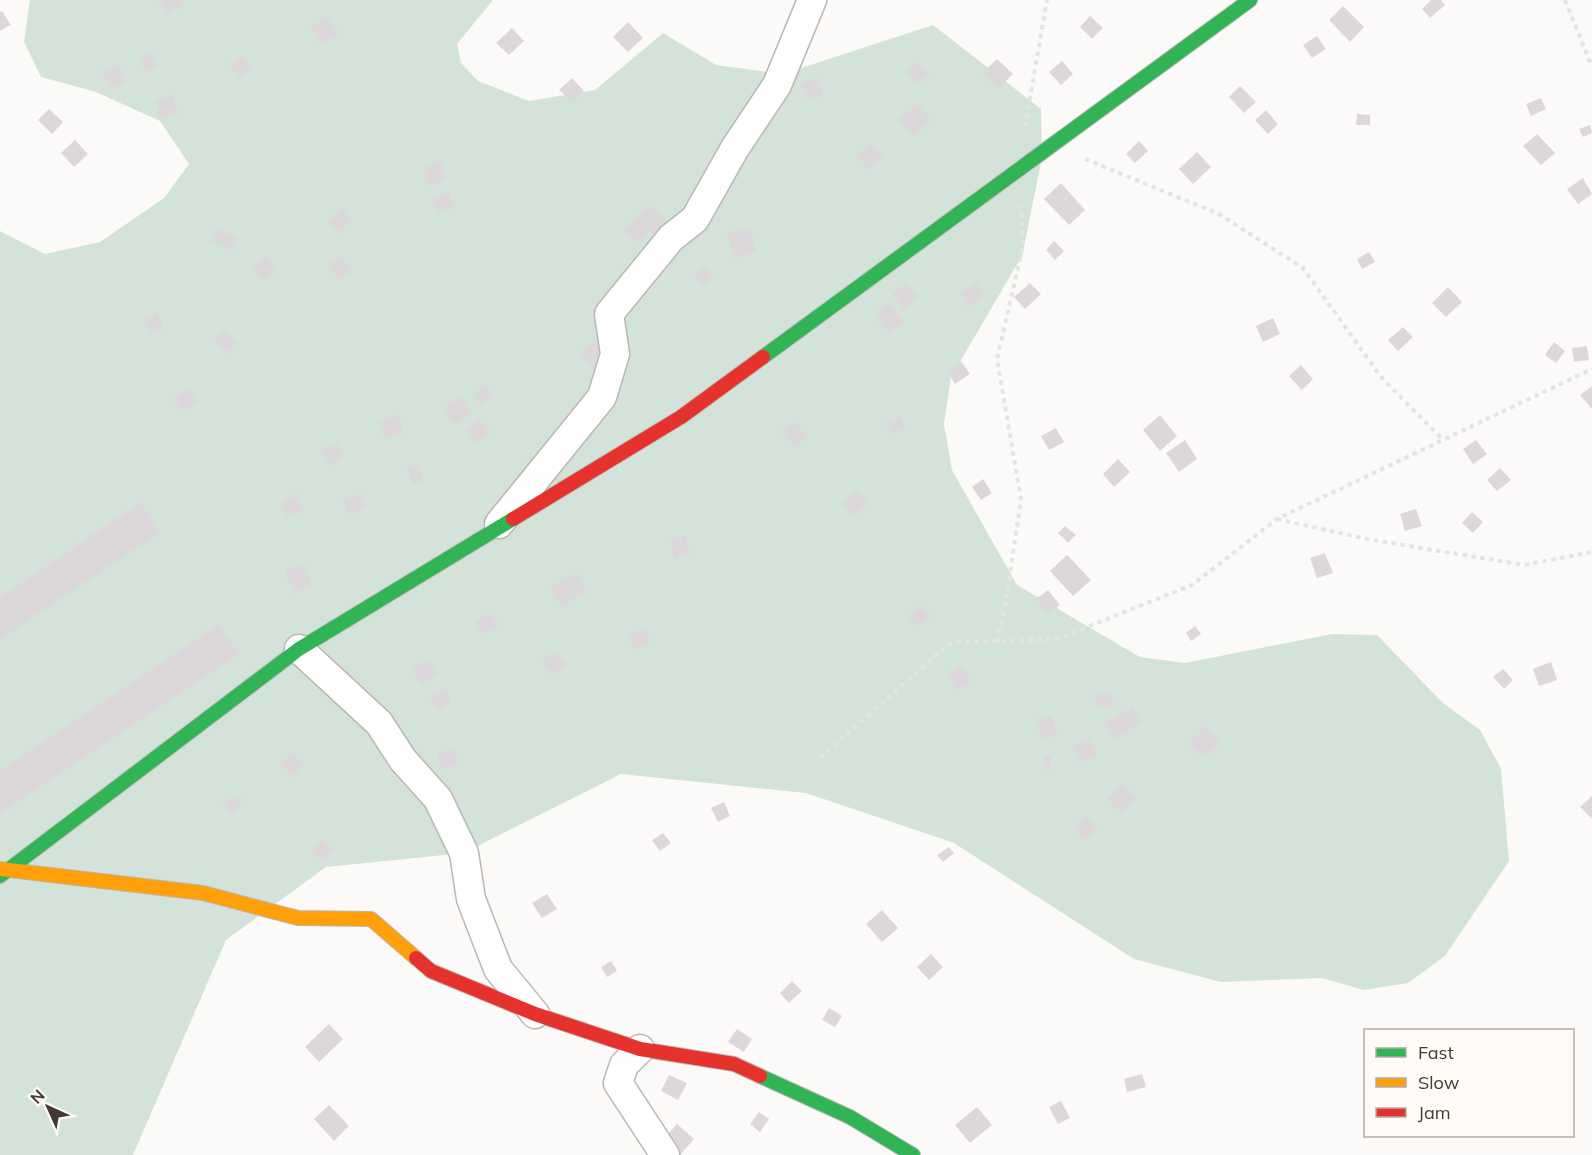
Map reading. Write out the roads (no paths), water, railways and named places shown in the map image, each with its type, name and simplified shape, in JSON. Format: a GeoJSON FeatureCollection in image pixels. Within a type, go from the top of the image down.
{"type":"FeatureCollection","features":[{"type":"Feature","properties":{"kind":"street"},"geometry":{"type":"LineString","coordinates":[[495,530],[602,397],[615,354],[609,314],[671,238],[695,219],[735,148],[777,85],[812,0]]}},
{"type":"Feature","properties":{"kind":"street"},"geometry":{"type":"LineString","coordinates":[[3,872],[299,649],[681,417],[1250,0]]}},
{"type":"Feature","properties":{"kind":"street"},"geometry":{"type":"LineString","coordinates":[[299,649],[379,723],[403,760],[438,799],[464,853],[471,899],[498,969],[535,1014]]}},
{"type":"Feature","properties":{"kind":"street"},"geometry":{"type":"LineString","coordinates":[[3,872],[203,893],[298,918],[371,919],[431,971],[535,1014],[640,1049],[735,1064],[850,1117],[913,1155]]}},
{"type":"Feature","properties":{"kind":"street"},"geometry":{"type":"LineString","coordinates":[[640,1049],[624,1065],[618,1083],[665,1155]]}}]}
